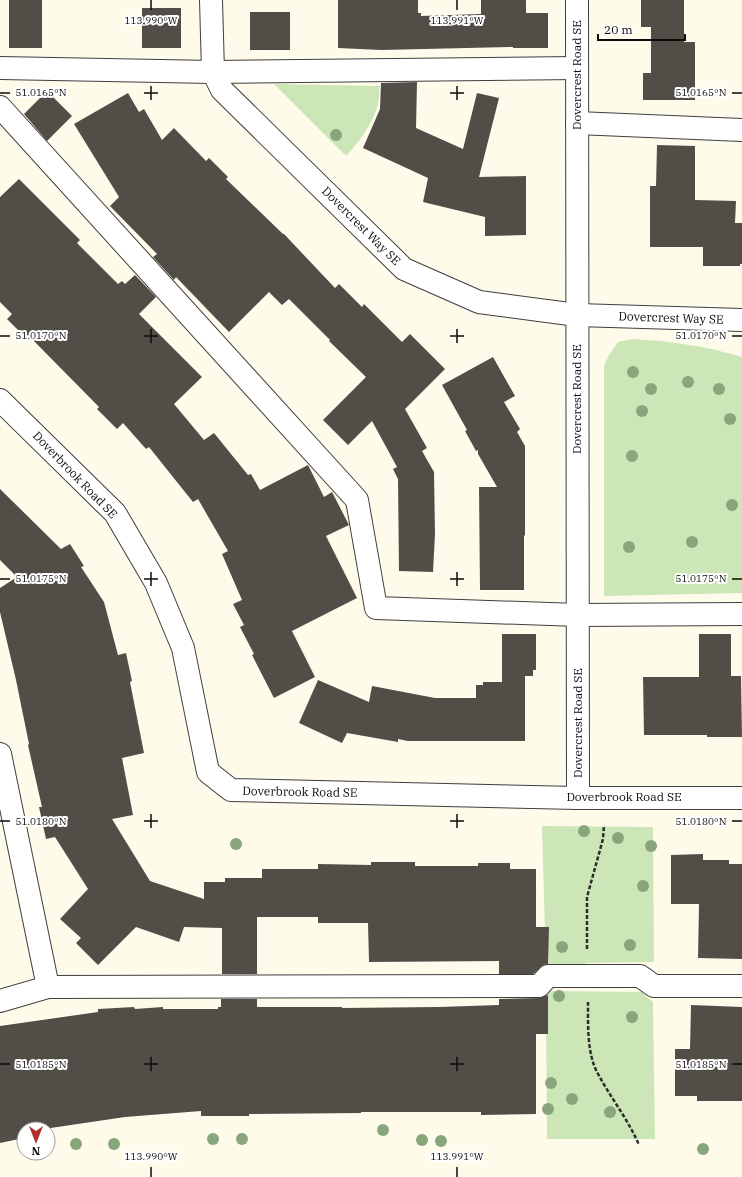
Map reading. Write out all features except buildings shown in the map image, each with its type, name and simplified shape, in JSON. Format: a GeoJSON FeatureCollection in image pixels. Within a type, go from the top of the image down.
{"type":"FeatureCollection","features":[{"type":"Feature","properties":{"kind":"street","name":"Dovercrest Way SE"},"geometry":{"type":"LineString","coordinates":[[211,0],[213,72],[222,90],[404,269],[478,302],[577,315],[742,320]]}},
{"type":"Feature","properties":{"kind":"street","name":"Dovercrest Road SE"},"geometry":{"type":"LineString","coordinates":[[577,0],[578,798]]}},
{"type":"Feature","properties":{"kind":"street"},"geometry":{"type":"LineString","coordinates":[[0,68],[213,72],[577,68]]}},
{"type":"Feature","properties":{"kind":"street"},"geometry":{"type":"LineString","coordinates":[[0,107],[358,500],[376,608],[578,615],[742,614]]}},
{"type":"Feature","properties":{"kind":"street"},"geometry":{"type":"LineString","coordinates":[[577,123],[742,130]]}},
{"type":"Feature","properties":{"kind":"street","name":"Doverbrook Road SE"},"geometry":{"type":"LineString","coordinates":[[0,400],[115,513],[149,570],[156,583],[183,648],[208,772],[231,790],[578,798],[742,798]]}},
{"type":"Feature","properties":{"kind":"street"},"geometry":{"type":"LineString","coordinates":[[0,754],[48,987]]}},
{"type":"Feature","properties":{"kind":"street"},"geometry":{"type":"LineString","coordinates":[[0,1001],[48,987],[539,986],[548,976],[640,976],[654,986],[742,986]]}},
{"type":"Feature","properties":{"kind":"green space"},"geometry":{"type":"Polygon","coordinates":[[[274,84],[380,86],[378,105],[368,127],[346,156],[274,84]]]}},
{"type":"Feature","properties":{"kind":"green space"},"geometry":{"type":"Polygon","coordinates":[[[632,339],[688,345],[742,357],[742,593],[604,596],[604,366],[609,355],[618,342],[632,339]]]}},
{"type":"Feature","properties":{"kind":"green space"},"geometry":{"type":"Polygon","coordinates":[[[542,826],[653,827],[654,962],[586,963],[583,968],[546,968],[542,826]]]}},
{"type":"Feature","properties":{"kind":"green space"},"geometry":{"type":"Polygon","coordinates":[[[549,991],[641,992],[653,1002],[655,1139],[547,1139],[546,1000],[549,991]]]}}]}
